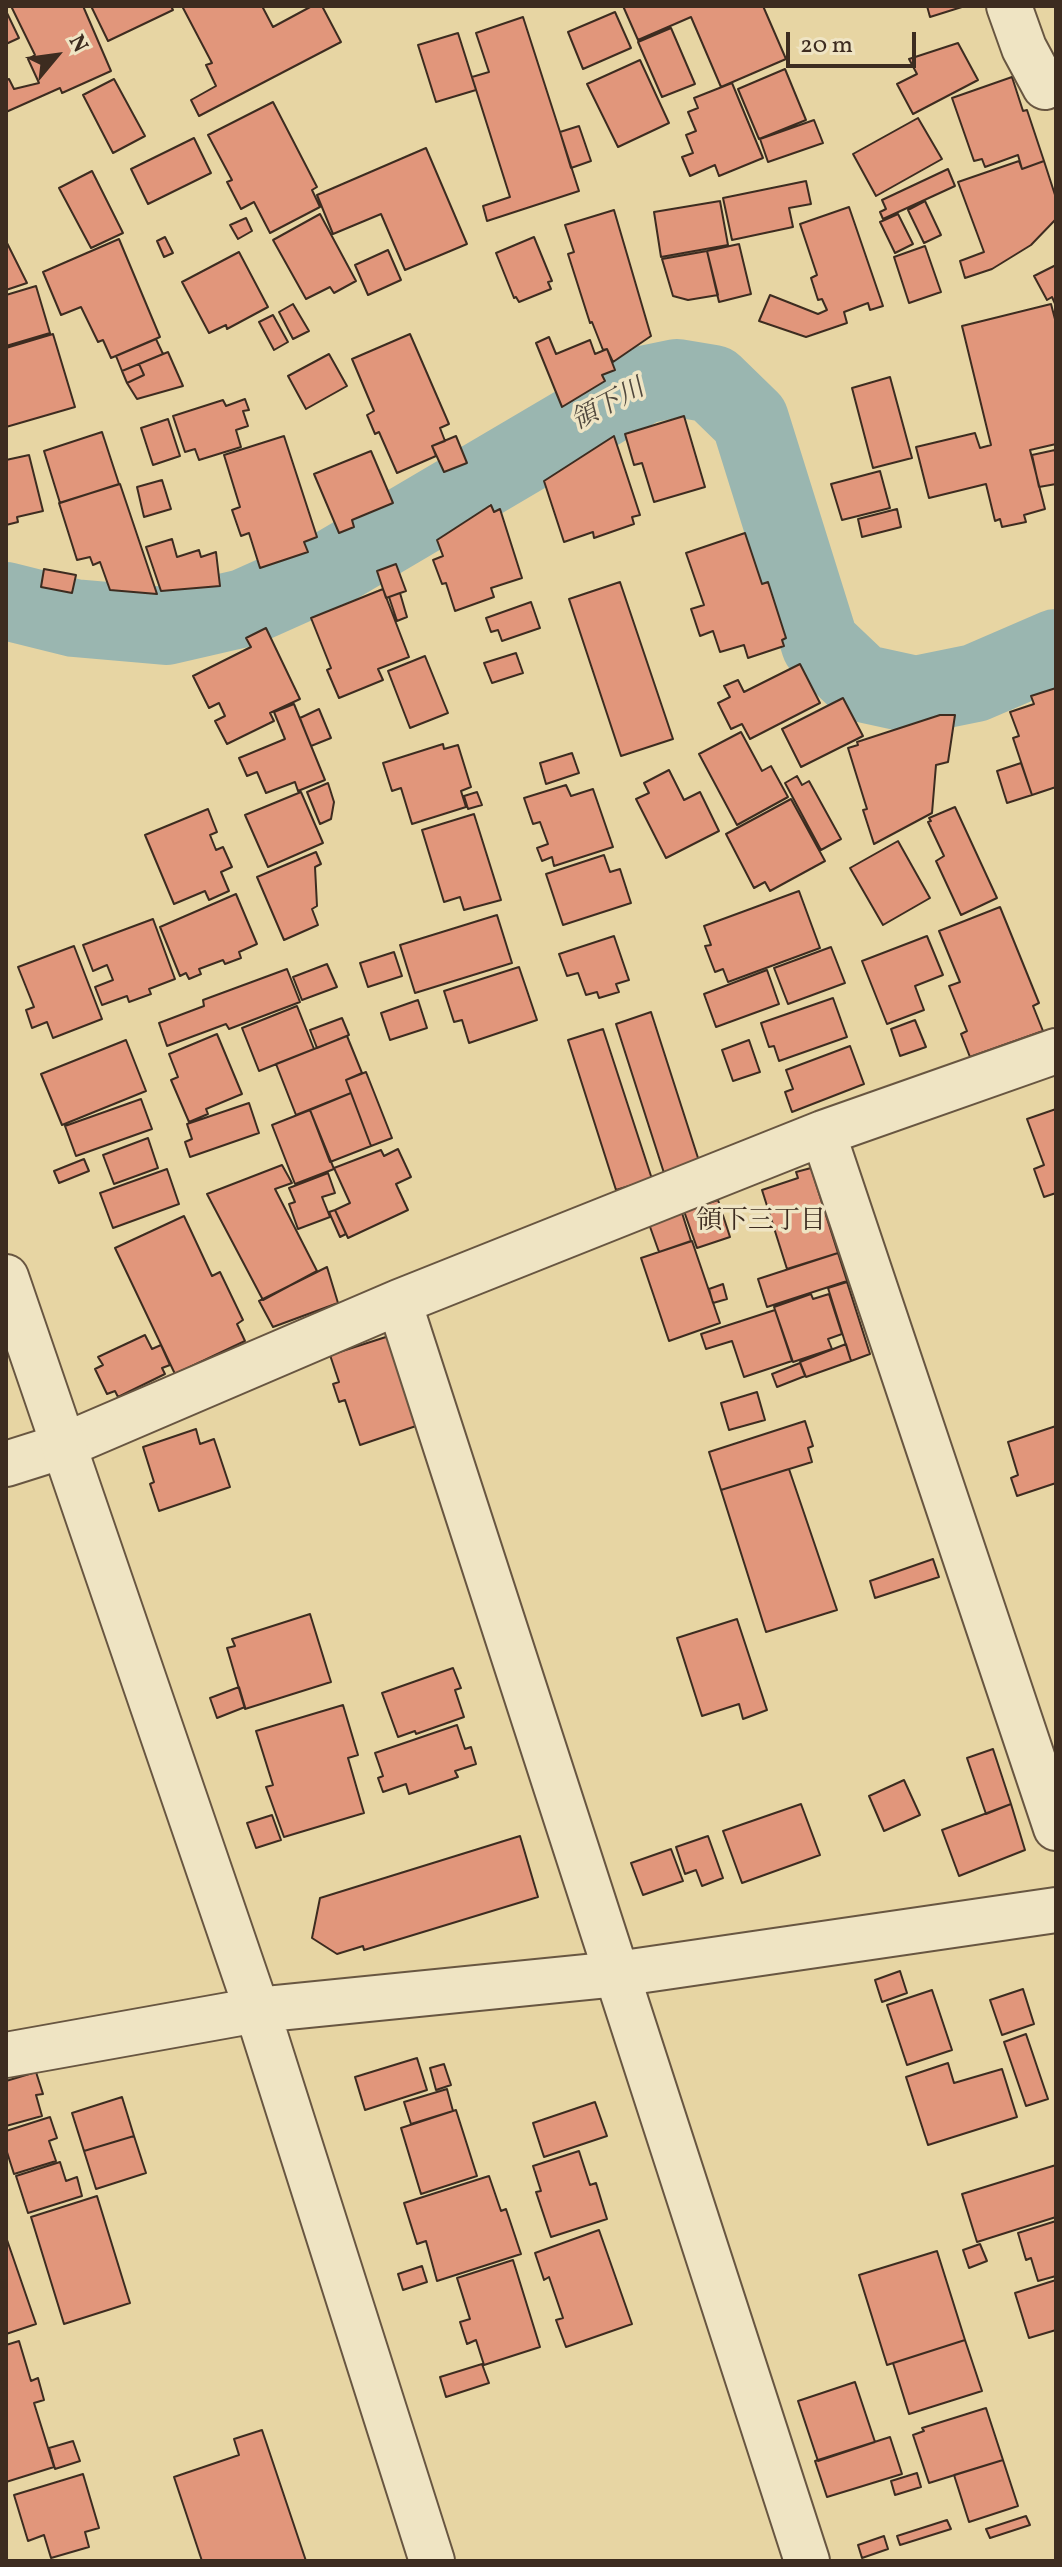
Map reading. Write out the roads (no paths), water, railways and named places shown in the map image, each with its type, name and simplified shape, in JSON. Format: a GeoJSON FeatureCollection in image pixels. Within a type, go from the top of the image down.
{"type":"FeatureCollection","features":[{"type":"Feature","properties":{"kind":"street"},"geometry":{"type":"LineString","coordinates":[[1009,6],[1024,48],[1045,87]]}},
{"type":"Feature","properties":{"kind":"street"},"geometry":{"type":"LineString","coordinates":[[6,1464],[63,1446],[399,1302],[823,1133],[1056,1051]]}},
{"type":"Feature","properties":{"kind":"street"},"geometry":{"type":"LineString","coordinates":[[823,1133],[1056,1828]]}},
{"type":"Feature","properties":{"kind":"street"},"geometry":{"type":"LineString","coordinates":[[6,1277],[257,2010],[432,2561]]}},
{"type":"Feature","properties":{"kind":"street"},"geometry":{"type":"LineString","coordinates":[[399,1302],[807,2561]]}},
{"type":"Feature","properties":{"kind":"street"},"geometry":{"type":"LineString","coordinates":[[6,2055],[257,2010],[617,1974],[1056,1910]]}},
{"type":"Feature","properties":{"kind":"waterway","name":"領下川"},"geometry":{"type":"LineString","coordinates":[[6,601],[74,618],[166,626],[244,608],[329,570],[643,385],[677,378],[713,384],[750,420],[820,644],[861,683],[916,695],[975,683],[1056,648]]}},
{"type":"Feature","properties":{"kind":"district","name":"領下三丁目"},"geometry":{"type":"Point","coordinates":[761,1223]}}]}
